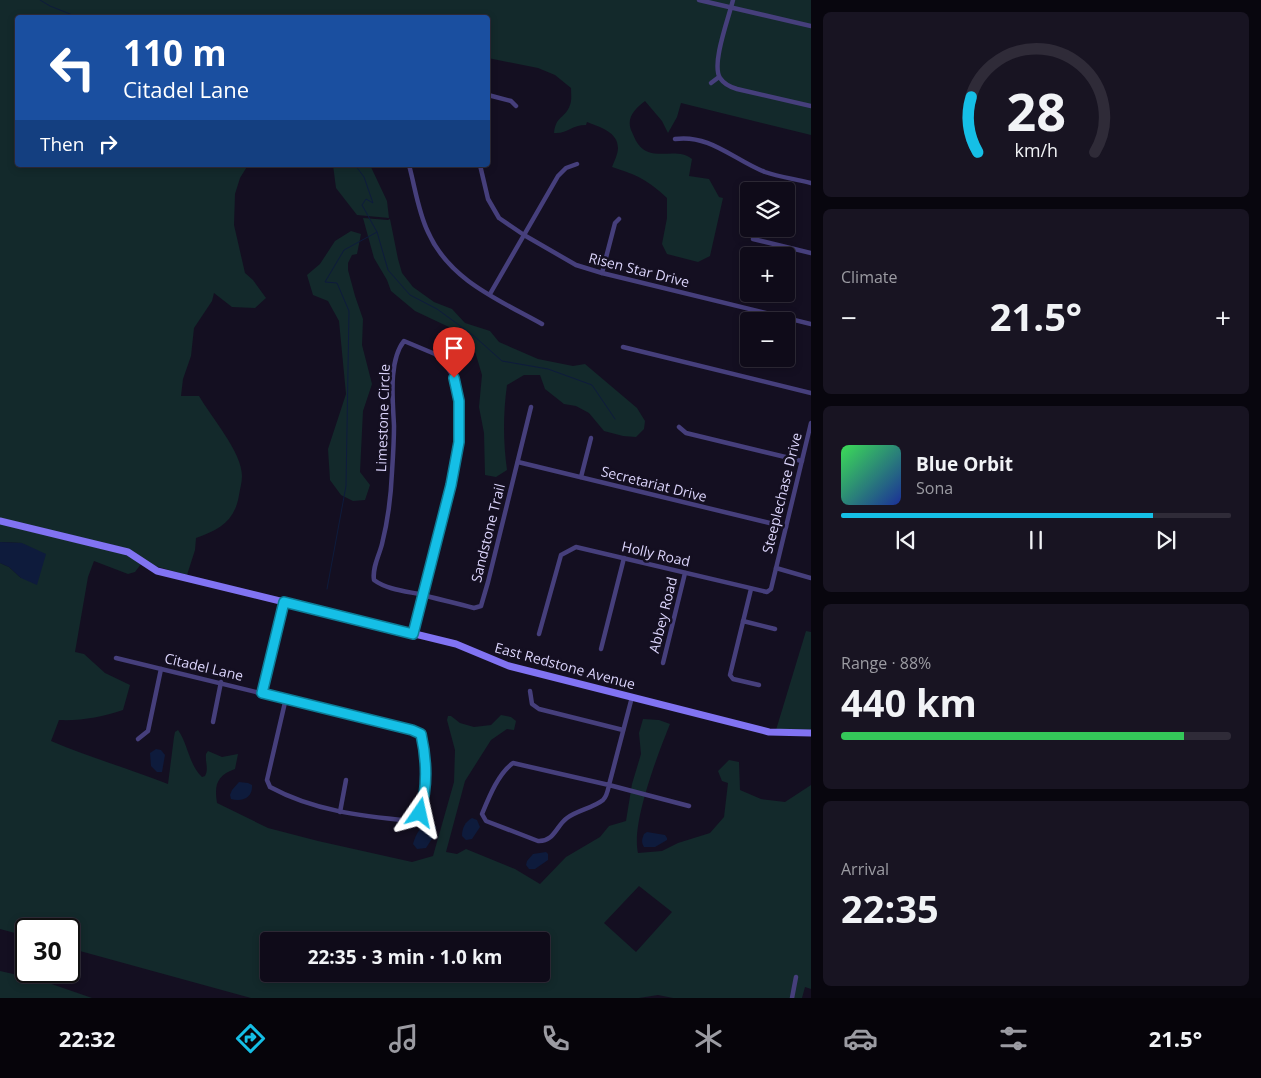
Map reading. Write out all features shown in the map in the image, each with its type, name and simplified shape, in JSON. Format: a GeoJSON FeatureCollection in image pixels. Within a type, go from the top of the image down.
{"type":"FeatureCollection","features":[{"type":"Feature","properties":{"kind":"street"},"geometry":{"type":"LineString","coordinates":[[699,0],[811,26]]}},
{"type":"Feature","properties":{"kind":"street"},"geometry":{"type":"LineString","coordinates":[[733,0],[718,58],[717,69],[719,77],[729,86],[737,89],[811,106]]}},
{"type":"Feature","properties":{"kind":"street"},"geometry":{"type":"LineString","coordinates":[[711,83],[719,77]]}},
{"type":"Feature","properties":{"kind":"street"},"geometry":{"type":"LineString","coordinates":[[490,96],[511,101],[516,106]]}},
{"type":"Feature","properties":{"kind":"street"},"geometry":{"type":"LineString","coordinates":[[675,139],[686,137],[713,144],[765,172],[811,183]]}},
{"type":"Feature","properties":{"kind":"street"},"geometry":{"type":"LineString","coordinates":[[490,294],[558,176],[566,168],[577,164]]}},
{"type":"Feature","properties":{"kind":"street"},"geometry":{"type":"LineString","coordinates":[[410,167],[423,221],[438,251],[462,276],[542,324]]}},
{"type":"Feature","properties":{"kind":"street","name":"Risen Star Drive"},"geometry":{"type":"LineString","coordinates":[[480,167],[488,199],[499,218],[576,265],[811,324]]}},
{"type":"Feature","properties":{"kind":"street"},"geometry":{"type":"LineString","coordinates":[[602,273],[615,223],[619,219]]}},
{"type":"Feature","properties":{"kind":"street"},"geometry":{"type":"LineString","coordinates":[[752,239],[811,253]]}},
{"type":"Feature","properties":{"kind":"street","name":"Limestone Circle"},"geometry":{"type":"LineString","coordinates":[[413,634],[423,595],[456,460],[459,442],[459,401],[454,378],[436,354],[404,341],[399,348],[393,384],[391,492],[382,544],[373,574],[374,580],[380,585],[423,595]]}},
{"type":"Feature","properties":{"kind":"street"},"geometry":{"type":"LineString","coordinates":[[623,347],[811,393]]}},
{"type":"Feature","properties":{"kind":"street","name":"Sandstone Trail"},"geometry":{"type":"LineString","coordinates":[[423,595],[474,608],[481,606],[531,407]]}},
{"type":"Feature","properties":{"kind":"street","name":"Steeplechase Drive"},"geometry":{"type":"LineString","coordinates":[[776,568],[811,423]]}},
{"type":"Feature","properties":{"kind":"street"},"geometry":{"type":"LineString","coordinates":[[679,427],[686,433],[802,461]]}},
{"type":"Feature","properties":{"kind":"street"},"geometry":{"type":"LineString","coordinates":[[581,477],[591,438]]}},
{"type":"Feature","properties":{"kind":"street","name":"Secretariat Drive"},"geometry":{"type":"LineString","coordinates":[[518,462],[786,527]]}},
{"type":"Feature","properties":{"kind":"street","name":"East Redstone Avenue"},"geometry":{"type":"LineString","coordinates":[[0,521],[128,552],[158,572],[456,644],[509,666],[769,732],[811,733]]}},
{"type":"Feature","properties":{"kind":"street","name":"Holly Road"},"geometry":{"type":"LineString","coordinates":[[539,634],[561,555],[576,547],[767,592],[771,589],[776,568]]}},
{"type":"Feature","properties":{"kind":"street"},"geometry":{"type":"LineString","coordinates":[[601,649],[624,558]]}},
{"type":"Feature","properties":{"kind":"street"},"geometry":{"type":"LineString","coordinates":[[776,568],[811,578]]}},
{"type":"Feature","properties":{"kind":"street","name":"Abbey Road"},"geometry":{"type":"LineString","coordinates":[[663,663],[686,573]]}},
{"type":"Feature","properties":{"kind":"street"},"geometry":{"type":"LineString","coordinates":[[751,589],[730,675],[733,679],[760,685]]}},
{"type":"Feature","properties":{"kind":"street"},"geometry":{"type":"LineString","coordinates":[[262,693],[284,602]]}},
{"type":"Feature","properties":{"kind":"street"},"geometry":{"type":"LineString","coordinates":[[743,621],[775,628]]}},
{"type":"Feature","properties":{"kind":"street","name":"Citadel Lane"},"geometry":{"type":"LineString","coordinates":[[116,658],[286,698],[412,730],[421,734],[426,779],[423,806],[416,818],[411,821],[369,817],[323,809],[270,787],[267,780],[286,698]]}},
{"type":"Feature","properties":{"kind":"street"},"geometry":{"type":"LineString","coordinates":[[138,739],[148,731],[161,668]]}},
{"type":"Feature","properties":{"kind":"street"},"geometry":{"type":"LineString","coordinates":[[212,722],[221,682]]}},
{"type":"Feature","properties":{"kind":"street"},"geometry":{"type":"LineString","coordinates":[[530,691],[532,704],[539,709],[623,730]]}},
{"type":"Feature","properties":{"kind":"street"},"geometry":{"type":"LineString","coordinates":[[632,697],[623,730],[609,785],[607,793],[602,800],[568,817],[548,840],[543,842],[486,821],[482,814],[488,798],[506,768],[513,763],[609,785],[689,806]]}},
{"type":"Feature","properties":{"kind":"street"},"geometry":{"type":"LineString","coordinates":[[340,812],[346,780]]}},
{"type":"Feature","properties":{"kind":"street"},"geometry":{"type":"LineString","coordinates":[[792,998],[796,976]]}},
{"type":"Feature","properties":{"kind":"green space"},"geometry":{"type":"Polygon","coordinates":[[[0,0],[811,0],[811,135],[681,103],[677,117],[668,133],[662,121],[645,101],[635,110],[631,117],[631,130],[643,150],[657,154],[686,155],[692,159],[689,176],[709,179],[719,197],[723,198],[710,256],[698,262],[667,254],[662,244],[667,218],[667,198],[642,179],[612,167],[618,148],[612,134],[603,128],[587,122],[586,125],[554,133],[557,123],[570,105],[571,88],[555,75],[538,68],[490,58],[490,15],[15,15],[15,167],[247,167],[240,178],[235,194],[234,225],[245,273],[253,280],[266,298],[255,308],[232,307],[214,293],[212,301],[194,328],[191,356],[183,379],[181,396],[199,396],[232,446],[241,467],[242,476],[234,512],[219,528],[196,538],[195,550],[187,575],[155,566],[129,549],[0,518],[0,0]]]}},
{"type":"Feature","properties":{"kind":"green space"},"geometry":{"type":"Polygon","coordinates":[[[333,167],[371,167],[387,201],[389,218],[357,215],[336,188],[333,167]]]}},
{"type":"Feature","properties":{"kind":"green space"},"geometry":{"type":"Polygon","coordinates":[[[363,218],[390,219],[402,273],[413,287],[434,302],[452,309],[465,323],[490,331],[499,342],[538,359],[573,366],[585,364],[637,408],[645,421],[644,429],[636,437],[604,431],[589,413],[576,406],[564,404],[545,389],[540,375],[524,375],[507,385],[504,428],[507,470],[496,477],[485,475],[484,433],[479,407],[482,375],[474,348],[451,328],[415,311],[391,291],[374,258],[363,218]]]}},
{"type":"Feature","properties":{"kind":"green space"},"geometry":{"type":"Polygon","coordinates":[[[351,231],[361,234],[357,254],[352,255],[348,263],[348,270],[363,319],[362,345],[372,384],[363,411],[360,472],[370,485],[365,500],[353,501],[341,495],[330,480],[328,449],[346,394],[339,321],[328,301],[313,295],[307,275],[320,264],[335,241],[351,231]]]}},
{"type":"Feature","properties":{"kind":"green space"},"geometry":{"type":"Polygon","coordinates":[[[0,524],[127,555],[141,564],[135,572],[128,574],[94,561],[88,577],[75,652],[84,654],[105,673],[130,685],[123,710],[91,718],[59,720],[51,741],[168,784],[174,737],[175,732],[178,730],[194,767],[202,777],[206,773],[206,754],[208,751],[222,757],[238,754],[235,769],[224,774],[218,781],[216,791],[217,803],[268,828],[412,862],[433,856],[454,782],[455,750],[447,720],[448,716],[451,716],[460,723],[474,727],[491,725],[501,715],[511,717],[516,721],[514,730],[507,729],[491,740],[465,781],[446,852],[457,854],[466,849],[515,869],[540,884],[566,857],[600,837],[609,826],[626,821],[632,784],[641,754],[639,733],[643,719],[659,720],[670,724],[642,807],[638,824],[638,853],[662,851],[678,843],[710,833],[724,817],[728,783],[722,781],[718,771],[729,760],[739,762],[740,790],[761,799],[785,802],[811,785],[811,989],[805,987],[802,998],[673,998],[658,995],[639,998],[251,998],[80,951],[80,918],[15,918],[15,933],[0,929],[0,563],[9,567],[21,578],[22,543],[0,542],[0,524]],[[639,886],[604,923],[636,952],[672,912],[639,886]]]}},
{"type":"Feature","properties":{"kind":"green space"},"geometry":{"type":"Polygon","coordinates":[[[806,631],[811,632],[811,730],[776,730],[806,631]]]}},
{"type":"Feature","properties":{"kind":"green space"},"geometry":{"type":"Polygon","coordinates":[[[0,971],[15,974],[15,983],[49,983],[92,998],[0,998],[0,971]]]}},
{"type":"Feature","properties":{"kind":"water"},"geometry":{"type":"Polygon","coordinates":[[[0,542],[22,543],[46,554],[37,585],[21,578],[9,567],[0,563],[0,542]]]}},
{"type":"Feature","properties":{"kind":"water"},"geometry":{"type":"Polygon","coordinates":[[[156,749],[161,750],[165,755],[162,772],[157,772],[151,766],[150,753],[156,749]]]}},
{"type":"Feature","properties":{"kind":"water"},"geometry":{"type":"Polygon","coordinates":[[[239,782],[252,785],[251,793],[243,799],[231,799],[232,790],[239,782]]]}},
{"type":"Feature","properties":{"kind":"water"},"geometry":{"type":"Polygon","coordinates":[[[472,818],[477,820],[480,827],[472,839],[466,840],[462,836],[463,830],[466,823],[472,818]]]}},
{"type":"Feature","properties":{"kind":"water"},"geometry":{"type":"Polygon","coordinates":[[[431,823],[436,826],[435,834],[426,848],[417,849],[413,844],[417,833],[421,828],[431,823]]]}},
{"type":"Feature","properties":{"kind":"water"},"geometry":{"type":"Polygon","coordinates":[[[647,832],[665,835],[667,840],[655,847],[644,847],[642,839],[647,832]]]}},
{"type":"Feature","properties":{"kind":"water"},"geometry":{"type":"Polygon","coordinates":[[[546,852],[548,860],[535,869],[529,869],[526,865],[527,861],[533,854],[546,852]]]}},
{"type":"Feature","properties":{"kind":"waterway"},"geometry":{"type":"LineString","coordinates":[[40,0],[72,15]]}},
{"type":"Feature","properties":{"kind":"waterway"},"geometry":{"type":"LineString","coordinates":[[327,589],[346,486],[349,311],[337,283],[325,282],[344,250],[377,232],[362,205],[366,199],[373,203],[364,177],[356,167]]}},
{"type":"Feature","properties":{"kind":"waterway"},"geometry":{"type":"LineString","coordinates":[[377,232],[388,270],[410,295],[437,309],[474,336],[502,361],[548,369],[592,385],[615,419]]}},
{"type":"Feature","properties":{"kind":"route"},"geometry":{"type":"LineString","coordinates":[[420,813],[426,779],[421,734],[412,730],[262,693],[284,602],[413,634],[451,485],[459,442],[459,401],[454,378]]}}]}
